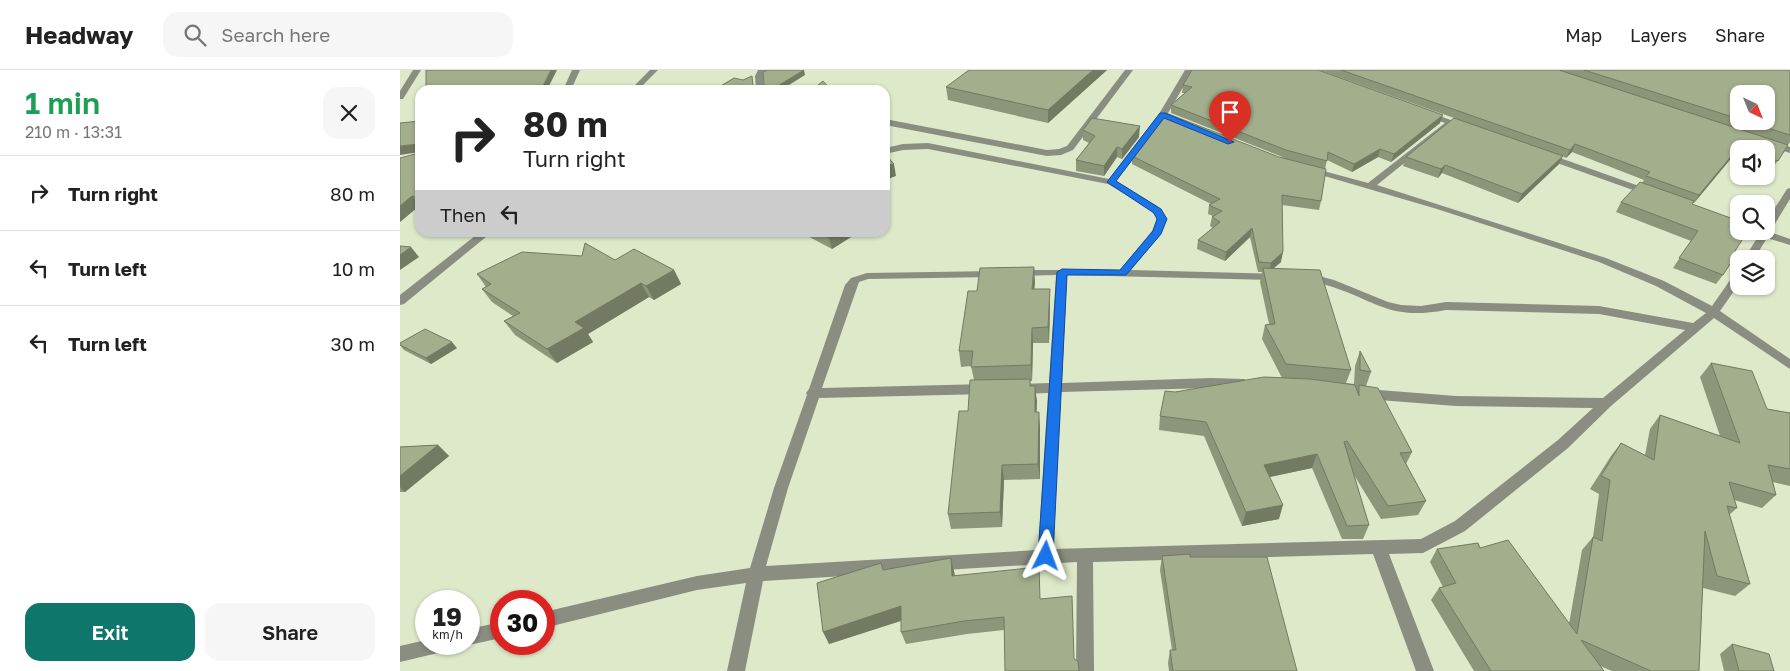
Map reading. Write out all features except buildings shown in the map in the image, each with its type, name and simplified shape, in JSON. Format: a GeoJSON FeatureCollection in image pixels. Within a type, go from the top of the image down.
{"type":"FeatureCollection","features":[{"type":"Feature","properties":{"kind":"street"},"geometry":{"type":"LineString","coordinates":[[400,97],[417,70]]}},
{"type":"Feature","properties":{"kind":"street"},"geometry":{"type":"LineString","coordinates":[[569,85],[576,70]]}},
{"type":"Feature","properties":{"kind":"street"},"geometry":{"type":"LineString","coordinates":[[639,85],[654,70]]}},
{"type":"Feature","properties":{"kind":"street"},"geometry":{"type":"LineString","coordinates":[[760,85],[759,76],[762,70]]}},
{"type":"Feature","properties":{"kind":"street"},"geometry":{"type":"LineString","coordinates":[[890,123],[1047,153],[1061,152],[1070,148],[1129,70]]}},
{"type":"Feature","properties":{"kind":"street"},"geometry":{"type":"LineString","coordinates":[[1111,182],[1167,117],[1189,70]]}},
{"type":"Feature","properties":{"kind":"street"},"geometry":{"type":"LineString","coordinates":[[1414,109],[1478,132]]}},
{"type":"Feature","properties":{"kind":"street"},"geometry":{"type":"LineString","coordinates":[[1370,186],[1450,122]]}},
{"type":"Feature","properties":{"kind":"street"},"geometry":{"type":"LineString","coordinates":[[1775,145],[1790,150]]}},
{"type":"Feature","properties":{"kind":"street"},"geometry":{"type":"LineString","coordinates":[[890,150],[903,147],[928,146],[1111,182],[1154,208],[1162,219],[1157,232],[1123,273]]}},
{"type":"Feature","properties":{"kind":"street"},"geometry":{"type":"LineString","coordinates":[[1534,151],[1655,194]]}},
{"type":"Feature","properties":{"kind":"street"},"geometry":{"type":"LineString","coordinates":[[1295,167],[1370,186],[1580,252],[1666,287],[1714,312],[1790,364]]}},
{"type":"Feature","properties":{"kind":"street"},"geometry":{"type":"LineString","coordinates":[[1775,213],[1790,190]]}},
{"type":"Feature","properties":{"kind":"street"},"geometry":{"type":"LineString","coordinates":[[400,301],[481,237]]}},
{"type":"Feature","properties":{"kind":"street"},"geometry":{"type":"LineString","coordinates":[[1775,237],[1790,242]]}},
{"type":"Feature","properties":{"kind":"street"},"geometry":{"type":"LineString","coordinates":[[1046,556],[1062,272]]}},
{"type":"Feature","properties":{"kind":"street"},"geometry":{"type":"LineString","coordinates":[[736,671],[756,574],[781,488],[812,393],[851,285],[855,280],[867,276],[1062,272],[1316,278],[1334,282],[1375,302],[1397,308],[1421,310],[1446,306],[1599,310],[1697,328]]}},
{"type":"Feature","properties":{"kind":"street"},"geometry":{"type":"LineString","coordinates":[[555,617],[697,583],[756,574],[1046,556],[1422,546],[1460,526],[1562,444],[1606,403],[1697,328],[1714,312],[1730,288]]}},
{"type":"Feature","properties":{"kind":"street"},"geometry":{"type":"LineString","coordinates":[[812,393],[1211,383],[1258,384]]}},
{"type":"Feature","properties":{"kind":"street"},"geometry":{"type":"LineString","coordinates":[[1354,392],[1412,400],[1450,402],[1606,403]]}},
{"type":"Feature","properties":{"kind":"street"},"geometry":{"type":"LineString","coordinates":[[1378,548],[1425,671]]}},
{"type":"Feature","properties":{"kind":"street"},"geometry":{"type":"LineString","coordinates":[[1084,555],[1085,671]]}},
{"type":"Feature","properties":{"kind":"street"},"geometry":{"type":"LineString","coordinates":[[400,654],[415,650]]}},
{"type":"Feature","properties":{"kind":"route"},"geometry":{"type":"LineString","coordinates":[[1046,556],[1062,272],[1123,273],[1157,232],[1162,219],[1158,211],[1111,182],[1163,115],[1230,142]]}}]}
